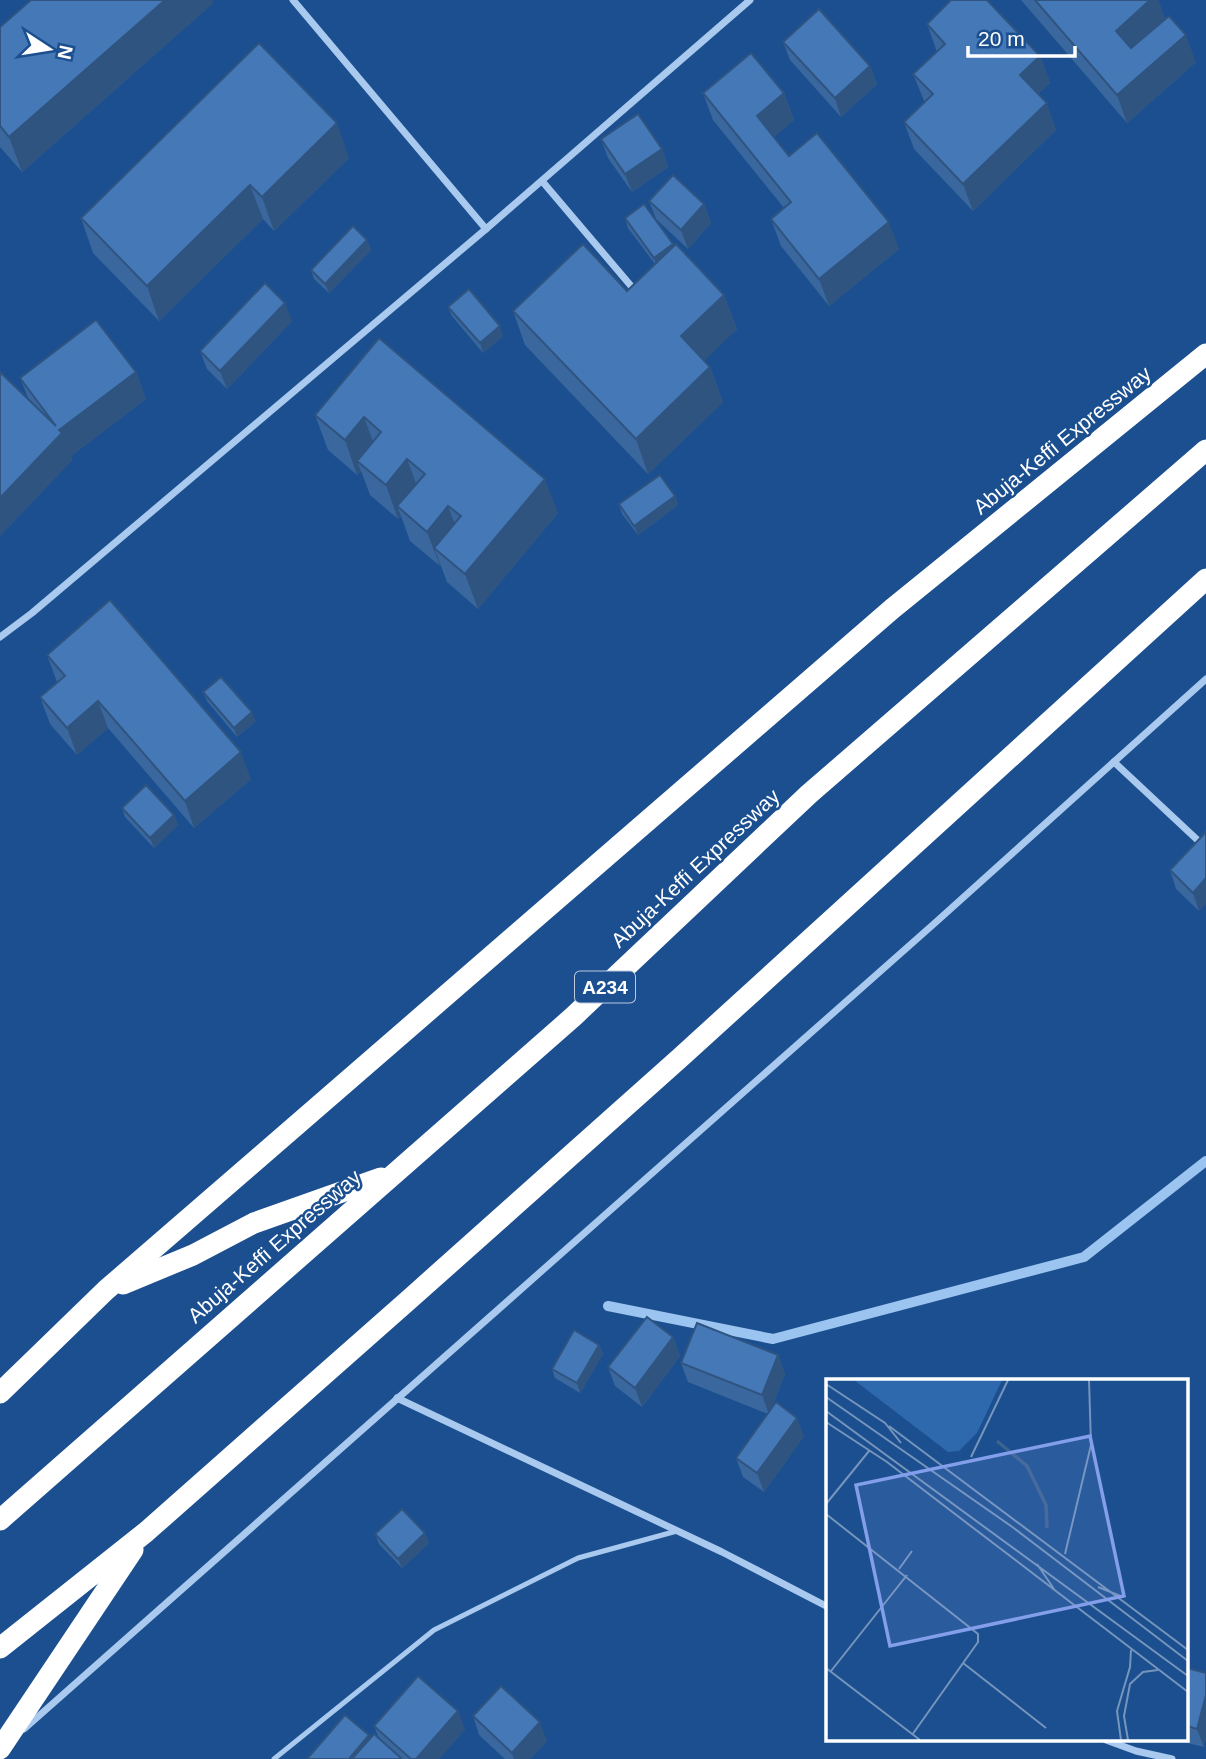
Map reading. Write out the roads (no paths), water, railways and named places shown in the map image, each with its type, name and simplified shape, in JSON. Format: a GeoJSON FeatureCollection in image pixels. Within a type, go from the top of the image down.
{"type":"FeatureCollection","features":[{"type":"Feature","properties":{"kind":"highway","name":"Abuja-Keffi Expressway"},"geometry":{"type":"LineString","coordinates":[[0,1393],[106,1290],[892,610],[1206,354]]}},
{"type":"Feature","properties":{"kind":"highway","name":"Abuja-Keffi Expressway"},"geometry":{"type":"LineString","coordinates":[[0,1520],[574,1016],[808,794],[1205,450]]}},
{"type":"Feature","properties":{"kind":"highway"},"geometry":{"type":"LineString","coordinates":[[0,1648],[146,1532],[691,1047],[1206,579]]}},
{"type":"Feature","properties":{"kind":"highway"},"geometry":{"type":"LineString","coordinates":[[106,1290],[192,1255],[254,1223],[393,1174]]}},
{"type":"Feature","properties":{"kind":"highway"},"geometry":{"type":"LineString","coordinates":[[0,1750],[146,1532]]}},
{"type":"Feature","properties":{"kind":"street"},"geometry":{"type":"LineString","coordinates":[[293,0],[486,229]]}},
{"type":"Feature","properties":{"kind":"street"},"geometry":{"type":"LineString","coordinates":[[0,637],[43,604],[486,229],[750,0]]}},
{"type":"Feature","properties":{"kind":"street"},"geometry":{"type":"LineString","coordinates":[[542,181],[640,296]]}},
{"type":"Feature","properties":{"kind":"street"},"geometry":{"type":"LineString","coordinates":[[0,1750],[1206,679]]}},
{"type":"Feature","properties":{"kind":"street"},"geometry":{"type":"LineString","coordinates":[[1114,762],[1206,848]]}},
{"type":"Feature","properties":{"kind":"street"},"geometry":{"type":"LineString","coordinates":[[397,1398],[678,1531],[826,1606]]}},
{"type":"Feature","properties":{"kind":"street"},"geometry":{"type":"LineString","coordinates":[[1111,1742],[1172,1759]]}},
{"type":"Feature","properties":{"kind":"lane"},"geometry":{"type":"LineString","coordinates":[[274,1759],[434,1630],[578,1558],[678,1531]]}},
{"type":"Feature","properties":{"kind":"waterway"},"geometry":{"type":"LineString","coordinates":[[608,1306],[773,1339],[1084,1257],[1206,1161]]}}]}
